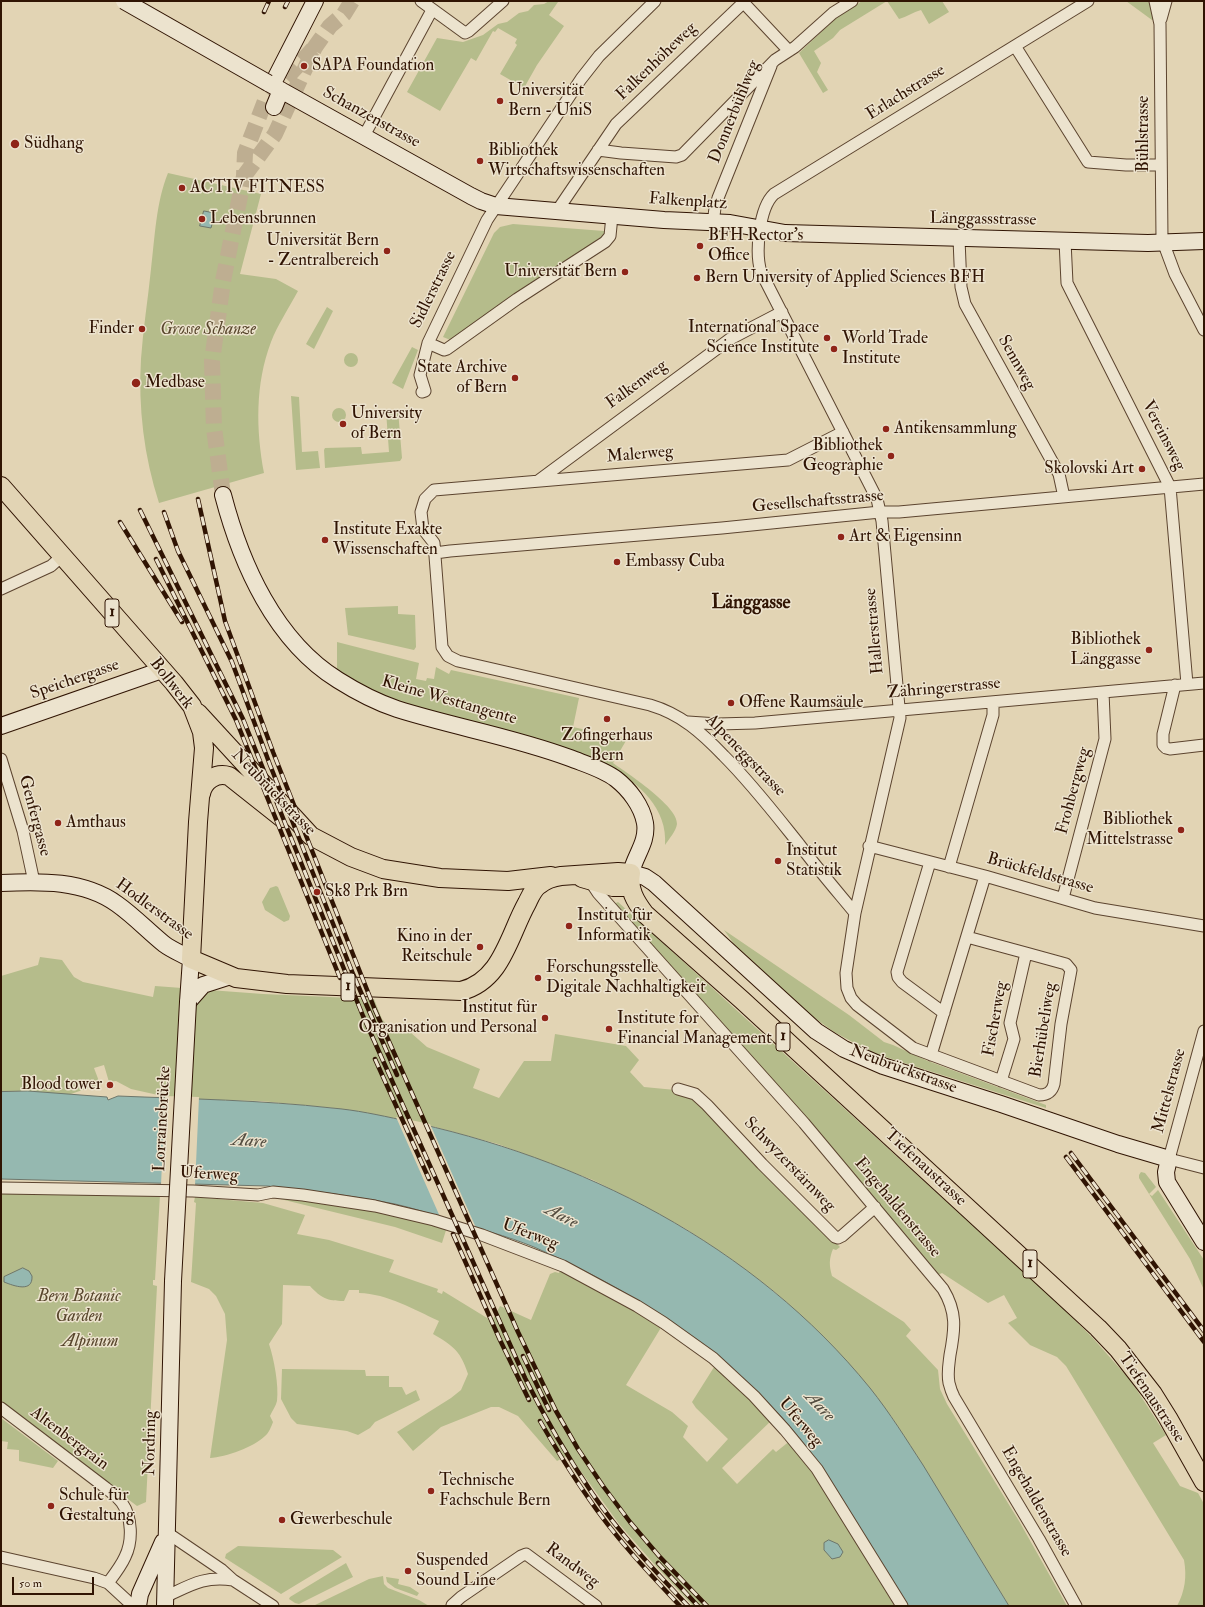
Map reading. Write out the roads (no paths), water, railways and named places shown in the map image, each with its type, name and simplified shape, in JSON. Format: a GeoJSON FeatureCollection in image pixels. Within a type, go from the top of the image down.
{"type":"FeatureCollection","features":[{"type":"Feature","properties":{"kind":"main road","name":"Schanzenstrasse"},"geometry":{"type":"LineString","coordinates":[[124,1],[481,201],[496,206]]}},
{"type":"Feature","properties":{"kind":"main road"},"geometry":{"type":"LineString","coordinates":[[274,107],[274,86],[315,1]]}},
{"type":"Feature","properties":{"kind":"main road","name":"Falkenplatz"},"geometry":{"type":"LineString","coordinates":[[496,206],[612,216],[730,223],[761,229]]}},
{"type":"Feature","properties":{"kind":"main road","name":"Länggassstrasse"},"geometry":{"type":"LineString","coordinates":[[761,229],[785,233],[959,239],[1163,243],[1204,241]]}},
{"type":"Feature","properties":{"kind":"main road","name":"Bollwerk"},"geometry":{"type":"LineString","coordinates":[[1,486],[192,706],[202,732],[204,748],[191,959]]}},
{"type":"Feature","properties":{"kind":"main road","name":"Kleine Westtangente"},"geometry":{"type":"LineString","coordinates":[[223,495],[229,520],[240,552],[271,612],[283,629],[308,656],[338,680],[383,704],[539,748],[591,766],[615,778],[634,799],[644,820],[645,837],[630,880]]}},
{"type":"Feature","properties":{"kind":"main road","name":"Speichergasse"},"geometry":{"type":"LineString","coordinates":[[1,726],[162,670]]}},
{"type":"Feature","properties":{"kind":"main road","name":"Neubrückstrasse"},"geometry":{"type":"LineString","coordinates":[[192,706],[311,836],[351,857],[383,869],[440,878],[508,880],[552,875],[568,875]]}},
{"type":"Feature","properties":{"kind":"main road"},"geometry":{"type":"LineString","coordinates":[[200,799],[201,791],[207,782],[217,776],[229,776],[296,829],[311,836]]}},
{"type":"Feature","properties":{"kind":"main road","name":"1"},"geometry":{"type":"LineString","coordinates":[[191,959],[231,976],[246,980],[288,984],[459,991],[482,982],[495,968],[538,885],[550,879],[568,875],[594,878],[618,872],[630,880]]}},
{"type":"Feature","properties":{"kind":"main road","name":"Neubrückstrasse"},"geometry":{"type":"LineString","coordinates":[[630,880],[638,874],[650,880],[805,1022],[844,1050],[883,1066],[1118,1144],[1169,1159]]}},
{"type":"Feature","properties":{"kind":"main road"},"geometry":{"type":"LineString","coordinates":[[508,880],[520,886],[530,898]]}},
{"type":"Feature","properties":{"kind":"main road","name":"Tiefenaustrasse"},"geometry":{"type":"LineString","coordinates":[[630,880],[636,902],[645,914],[742,1000],[1056,1288],[1103,1333],[1118,1349],[1153,1394],[1204,1482]]}},
{"type":"Feature","properties":{"kind":"main road","name":"Hodlerstrasse"},"geometry":{"type":"LineString","coordinates":[[1,883],[34,882],[73,885],[94,892],[106,897],[132,916],[164,944],[191,959]]}},
{"type":"Feature","properties":{"kind":"main road","name":"Lorrainebrücke"},"geometry":{"type":"LineString","coordinates":[[173,1281],[192,993],[191,959]]}},
{"type":"Feature","properties":{"kind":"main road"},"geometry":{"type":"LineString","coordinates":[[192,993],[206,983],[231,976]]}},
{"type":"Feature","properties":{"kind":"main road"},"geometry":{"type":"LineString","coordinates":[[1169,1159],[1166,1172],[1167,1182],[1204,1242]]}},
{"type":"Feature","properties":{"kind":"main road","name":"Nordring"},"geometry":{"type":"LineString","coordinates":[[165,1601],[166,1534],[169,1495],[173,1281]]}},
{"type":"Feature","properties":{"kind":"main road"},"geometry":{"type":"LineString","coordinates":[[138,1606],[140,1594],[166,1534]]}},
{"type":"Feature","properties":{"kind":"main road"},"geometry":{"type":"LineString","coordinates":[[146,1606],[165,1601]]}},
{"type":"Feature","properties":{"kind":"street"},"geometry":{"type":"LineString","coordinates":[[421,1],[466,33],[503,1]]}},
{"type":"Feature","properties":{"kind":"street","name":"Sidlerstrasse"},"geometry":{"type":"LineString","coordinates":[[422,392],[425,391],[420,375],[428,343],[483,229],[496,206],[581,79],[599,56],[655,1]]}},
{"type":"Feature","properties":{"kind":"street","name":"Donnerbühlweg"},"geometry":{"type":"LineString","coordinates":[[713,222],[714,211],[718,198],[772,64],[833,12],[852,1]]}},
{"type":"Feature","properties":{"kind":"street","name":"Erlachstrasse"},"geometry":{"type":"LineString","coordinates":[[761,229],[767,203],[778,191],[1088,1]]}},
{"type":"Feature","properties":{"kind":"street","name":"Bühlstrasse"},"geometry":{"type":"LineString","coordinates":[[1155,1],[1160,24],[1161,229],[1163,243]]}},
{"type":"Feature","properties":{"kind":"street","name":"Bühlstrasse"},"geometry":{"type":"LineString","coordinates":[[1160,24],[1166,1]]}},
{"type":"Feature","properties":{"kind":"street","name":"Falkenhöheweg"},"geometry":{"type":"LineString","coordinates":[[557,211],[619,121],[743,2],[789,51]]}},
{"type":"Feature","properties":{"kind":"street"},"geometry":{"type":"LineString","coordinates":[[364,136],[432,10]]}},
{"type":"Feature","properties":{"kind":"street"},"geometry":{"type":"LineString","coordinates":[[1014,46],[1087,161],[1092,163],[1126,165],[1161,165]]}},
{"type":"Feature","properties":{"kind":"street"},"geometry":{"type":"LineString","coordinates":[[598,150],[622,153],[680,156],[772,64]]}},
{"type":"Feature","properties":{"kind":"street"},"geometry":{"type":"LineString","coordinates":[[428,343],[447,350],[517,298],[605,242],[610,236],[612,216]]}},
{"type":"Feature","properties":{"kind":"street","name":"Hallerstrasse"},"geometry":{"type":"LineString","coordinates":[[761,229],[758,258],[759,266],[877,499],[880,512],[900,718],[869,846],[855,913],[846,979],[848,993],[857,1005],[893,1034]]}},
{"type":"Feature","properties":{"kind":"street","name":"Sennweg"},"geometry":{"type":"LineString","coordinates":[[959,239],[962,287],[965,304],[1059,474],[1064,497]]}},
{"type":"Feature","properties":{"kind":"street","name":"Vereinsweg"},"geometry":{"type":"LineString","coordinates":[[1065,241],[1066,282],[1170,487],[1187,684]]}},
{"type":"Feature","properties":{"kind":"street"},"geometry":{"type":"LineString","coordinates":[[1163,243],[1175,274],[1204,330]]}},
{"type":"Feature","properties":{"kind":"street","name":"Falkenweg"},"geometry":{"type":"LineString","coordinates":[[538,481],[730,339],[782,312]]}},
{"type":"Feature","properties":{"kind":"street","name":"Malerweg"},"geometry":{"type":"LineString","coordinates":[[435,553],[433,540],[423,529],[421,512],[425,499],[434,490],[788,460],[843,432]]}},
{"type":"Feature","properties":{"kind":"street","name":"Gesellschaftsstrasse"},"geometry":{"type":"LineString","coordinates":[[435,553],[1204,484]]}},
{"type":"Feature","properties":{"kind":"street","name":"Alpeneggstrasse"},"geometry":{"type":"LineString","coordinates":[[435,553],[442,646],[444,652],[451,658],[650,704],[671,712],[687,722],[704,736],[743,775],[782,821],[798,844],[855,913]]}},
{"type":"Feature","properties":{"kind":"street"},"geometry":{"type":"LineString","coordinates":[[1,589],[51,566],[62,556]]}},
{"type":"Feature","properties":{"kind":"street","name":"Zähringerstrasse"},"geometry":{"type":"LineString","coordinates":[[687,722],[718,724],[755,723],[1204,682]]}},
{"type":"Feature","properties":{"kind":"street"},"geometry":{"type":"LineString","coordinates":[[1175,685],[1163,734],[1163,744],[1170,749],[1204,745]]}},
{"type":"Feature","properties":{"kind":"street","name":"Frohbergweg"},"geometry":{"type":"LineString","coordinates":[[1063,898],[1105,739],[1103,692]]}},
{"type":"Feature","properties":{"kind":"street"},"geometry":{"type":"LineString","coordinates":[[949,867],[993,715],[993,702]]}},
{"type":"Feature","properties":{"kind":"street","name":"Genfergasse"},"geometry":{"type":"LineString","coordinates":[[1,759],[23,831],[34,882]]}},
{"type":"Feature","properties":{"kind":"street","name":"Brückfeldstrasse"},"geometry":{"type":"LineString","coordinates":[[869,846],[985,876],[1104,910],[1204,926]]}},
{"type":"Feature","properties":{"kind":"street"},"geometry":{"type":"LineString","coordinates":[[930,862],[896,972],[902,982],[944,1013]]}},
{"type":"Feature","properties":{"kind":"street"},"geometry":{"type":"LineString","coordinates":[[931,1055],[985,876]]}},
{"type":"Feature","properties":{"kind":"street","name":"Engehaldenstrasse"},"geometry":{"type":"LineString","coordinates":[[594,878],[594,887],[598,893],[799,1117],[875,1207],[947,1296],[953,1310],[954,1318],[954,1331],[948,1368],[949,1383],[954,1397],[1036,1533],[1076,1606]]}},
{"type":"Feature","properties":{"kind":"street"},"geometry":{"type":"LineString","coordinates":[[967,937],[1026,953]]}},
{"type":"Feature","properties":{"kind":"street","name":"Bierhübeliweg"},"geometry":{"type":"LineString","coordinates":[[893,1034],[913,1048],[931,1055],[1039,1095],[1049,1092],[1054,1084],[1060,1024],[1071,970],[1066,964],[1026,953]]}},
{"type":"Feature","properties":{"kind":"street","name":"Fischerweg"},"geometry":{"type":"LineString","coordinates":[[1001,1081],[1014,1039],[1010,1023],[1026,953]]}},
{"type":"Feature","properties":{"kind":"street","name":"Mittelstrasse"},"geometry":{"type":"LineString","coordinates":[[1169,1159],[1204,1031]]}},
{"type":"Feature","properties":{"kind":"street","name":"Schwyzerstärnweg"},"geometry":{"type":"LineString","coordinates":[[678,1089],[695,1094],[707,1105],[762,1164],[835,1237],[838,1238],[842,1236],[875,1207]]}},
{"type":"Feature","properties":{"kind":"street","name":"Neubrückstrasse"},"geometry":{"type":"LineString","coordinates":[[1169,1159],[1204,1168]]}},
{"type":"Feature","properties":{"kind":"street","name":"Uferweg"},"geometry":{"type":"LineString","coordinates":[[1,1188],[193,1191],[258,1195],[273,1192],[303,1195],[375,1206],[434,1220],[482,1235],[563,1266],[637,1306],[664,1323],[713,1358],[754,1396],[792,1438],[817,1469],[902,1606]]}},
{"type":"Feature","properties":{"kind":"street","name":"Altenbergrain"},"geometry":{"type":"LineString","coordinates":[[1,1408],[106,1488],[122,1502],[128,1514],[131,1535],[130,1544],[125,1558],[108,1583]]}},
{"type":"Feature","properties":{"kind":"street"},"geometry":{"type":"LineString","coordinates":[[166,1534],[222,1570],[233,1580],[273,1606]]}},
{"type":"Feature","properties":{"kind":"street","name":"Randweg"},"geometry":{"type":"LineString","coordinates":[[452,1605],[460,1597],[526,1554],[596,1606]]}},
{"type":"Feature","properties":{"kind":"street"},"geometry":{"type":"LineString","coordinates":[[1,1557],[94,1578],[108,1583],[133,1606]]}},
{"type":"Feature","properties":{"kind":"street"},"geometry":{"type":"LineString","coordinates":[[165,1601],[203,1580],[220,1578],[233,1580]]}},
{"type":"Feature","properties":{"kind":"water"},"geometry":{"type":"Polygon","coordinates":[[[204,211],[215,213],[211,228],[200,226],[204,211]]]}},
{"type":"Feature","properties":{"kind":"water","name":"Aare"},"geometry":{"type":"Polygon","coordinates":[[[28,1091],[107,1097],[108,1100],[118,1096],[225,1100],[305,1105],[359,1111],[469,1136],[534,1157],[598,1183],[660,1214],[718,1250],[773,1291],[824,1337],[870,1388],[891,1416],[923,1465],[1009,1606],[908,1606],[817,1461],[793,1430],[766,1400],[706,1347],[641,1302],[606,1282],[534,1247],[513,1239],[408,1207],[363,1198],[267,1186],[1,1179],[1,1092],[28,1091]]]}},
{"type":"Feature","properties":{"kind":"water"},"geometry":{"type":"Polygon","coordinates":[[[23,1268],[29,1271],[32,1276],[29,1285],[22,1287],[4,1282],[4,1277],[23,1268]]]}},
{"type":"Feature","properties":{"kind":"water"},"geometry":{"type":"Polygon","coordinates":[[[829,1540],[838,1544],[843,1552],[840,1557],[832,1559],[824,1550],[824,1543],[829,1540]]]}},
{"type":"Feature","properties":{"kind":"tunnel"},"geometry":{"type":"LineString","coordinates":[[244,176],[275,134],[315,47],[330,26],[344,14],[352,1]]}},
{"type":"Feature","properties":{"kind":"tunnel"},"geometry":{"type":"LineString","coordinates":[[223,495],[214,428],[212,361],[223,281],[244,176],[245,153],[265,101],[315,47]]}},
{"type":"Feature","properties":{"kind":"railway"},"geometry":{"type":"LineString","coordinates":[[264,12],[269,1]]}},
{"type":"Feature","properties":{"kind":"railway"},"geometry":{"type":"LineString","coordinates":[[285,7],[288,1]]}},
{"type":"Feature","properties":{"kind":"railway"},"geometry":{"type":"LineString","coordinates":[[198,499],[225,621],[273,752],[375,1010],[518,1332],[556,1411],[578,1449],[603,1486],[630,1522],[659,1556],[707,1606]]}},
{"type":"Feature","properties":{"kind":"railway"},"geometry":{"type":"LineString","coordinates":[[140,510],[243,719],[363,1016],[525,1378],[565,1451],[603,1508],[638,1551],[688,1606]]}},
{"type":"Feature","properties":{"kind":"railway"},"geometry":{"type":"LineString","coordinates":[[164,512],[178,551],[232,662],[270,765],[353,974],[397,1075]]}},
{"type":"Feature","properties":{"kind":"railway"},"geometry":{"type":"LineString","coordinates":[[120,522],[182,622]]}},
{"type":"Feature","properties":{"kind":"railway"},"geometry":{"type":"LineString","coordinates":[[156,559],[236,720],[340,978]]}},
{"type":"Feature","properties":{"kind":"railway"},"geometry":{"type":"LineString","coordinates":[[375,1059],[429,1179]]}},
{"type":"Feature","properties":{"kind":"railway"},"geometry":{"type":"LineString","coordinates":[[1071,1153],[1204,1331]]}},
{"type":"Feature","properties":{"kind":"railway"},"geometry":{"type":"LineString","coordinates":[[1066,1157],[1204,1342]]}},
{"type":"Feature","properties":{"kind":"railway"},"geometry":{"type":"LineString","coordinates":[[453,1234],[500,1340],[529,1400]]}},
{"type":"Feature","properties":{"kind":"railway"},"geometry":{"type":"LineString","coordinates":[[523,1356],[549,1410]]}},
{"type":"Feature","properties":{"kind":"railway"},"geometry":{"type":"LineString","coordinates":[[540,1421],[597,1511],[631,1553],[680,1606]]}},
{"type":"Feature","properties":{"kind":"railway"},"geometry":{"type":"LineString","coordinates":[[658,1563],[698,1606]]}},
{"type":"Feature","properties":{"kind":"place","name":"SAPA Foundation"},"geometry":{"type":"Point","coordinates":[304,66]}},
{"type":"Feature","properties":{"kind":"place","name":"Universität Bern - UniS"},"geometry":{"type":"Point","coordinates":[500,101]}},
{"type":"Feature","properties":{"kind":"place","name":"Südhang"},"geometry":{"type":"Point","coordinates":[15,144]}},
{"type":"Feature","properties":{"kind":"place","name":"Bibliothek Wirtschaftswissenschaften"},"geometry":{"type":"Point","coordinates":[480,161]}},
{"type":"Feature","properties":{"kind":"place","name":"ACTIV FITNESS"},"geometry":{"type":"Point","coordinates":[182,188]}},
{"type":"Feature","properties":{"kind":"place","name":"Lebensbrunnen"},"geometry":{"type":"Point","coordinates":[202,219]}},
{"type":"Feature","properties":{"kind":"place","name":"BFH Rector's Office"},"geometry":{"type":"Point","coordinates":[700,246]}},
{"type":"Feature","properties":{"kind":"place","name":"Universität Bern - Zentralbereich"},"geometry":{"type":"Point","coordinates":[387,251]}},
{"type":"Feature","properties":{"kind":"place","name":"Universität Bern"},"geometry":{"type":"Point","coordinates":[625,272]}},
{"type":"Feature","properties":{"kind":"place","name":"Bern University of Applied Sciences BFH"},"geometry":{"type":"Point","coordinates":[697,278]}},
{"type":"Feature","properties":{"kind":"place","name":"Finder"},"geometry":{"type":"Point","coordinates":[142,329]}},
{"type":"Feature","properties":{"kind":"place","name":"International Space Science Institute"},"geometry":{"type":"Point","coordinates":[827,338]}},
{"type":"Feature","properties":{"kind":"place","name":"World Trade Institute"},"geometry":{"type":"Point","coordinates":[834,349]}},
{"type":"Feature","properties":{"kind":"place","name":"State Archive of Bern"},"geometry":{"type":"Point","coordinates":[515,378]}},
{"type":"Feature","properties":{"kind":"place","name":"Medbase"},"geometry":{"type":"Point","coordinates":[136,383]}},
{"type":"Feature","properties":{"kind":"place","name":"University of Bern"},"geometry":{"type":"Point","coordinates":[343,424]}},
{"type":"Feature","properties":{"kind":"place","name":"Antikensammlung"},"geometry":{"type":"Point","coordinates":[886,429]}},
{"type":"Feature","properties":{"kind":"place","name":"Bibliothek Geographie"},"geometry":{"type":"Point","coordinates":[891,456]}},
{"type":"Feature","properties":{"kind":"place","name":"Skolovski Art"},"geometry":{"type":"Point","coordinates":[1142,469]}},
{"type":"Feature","properties":{"kind":"place","name":"Art & Eigensinn"},"geometry":{"type":"Point","coordinates":[841,537]}},
{"type":"Feature","properties":{"kind":"place","name":"Institute Exakte Wissenschaften"},"geometry":{"type":"Point","coordinates":[325,540]}},
{"type":"Feature","properties":{"kind":"place","name":"Embassy Cuba"},"geometry":{"type":"Point","coordinates":[617,562]}},
{"type":"Feature","properties":{"kind":"place","name":"Bibliothek Länggasse"},"geometry":{"type":"Point","coordinates":[1149,650]}},
{"type":"Feature","properties":{"kind":"place","name":"Offene Raumsäule"},"geometry":{"type":"Point","coordinates":[731,703]}},
{"type":"Feature","properties":{"kind":"place","name":"Zofingerhaus Bern"},"geometry":{"type":"Point","coordinates":[607,719]}},
{"type":"Feature","properties":{"kind":"place","name":"Amthaus"},"geometry":{"type":"Point","coordinates":[58,823]}},
{"type":"Feature","properties":{"kind":"place","name":"Bibliothek Mittelstrasse"},"geometry":{"type":"Point","coordinates":[1181,830]}},
{"type":"Feature","properties":{"kind":"place","name":"Institut Statistik"},"geometry":{"type":"Point","coordinates":[778,861]}},
{"type":"Feature","properties":{"kind":"place","name":"Sk8 Prk Brn"},"geometry":{"type":"Point","coordinates":[317,892]}},
{"type":"Feature","properties":{"kind":"place","name":"Institut für Informatik"},"geometry":{"type":"Point","coordinates":[569,926]}},
{"type":"Feature","properties":{"kind":"place","name":"Kino in der Reitschule"},"geometry":{"type":"Point","coordinates":[480,947]}},
{"type":"Feature","properties":{"kind":"place","name":"Forschungsstelle Digitale Nachhaltigkeit"},"geometry":{"type":"Point","coordinates":[538,978]}},
{"type":"Feature","properties":{"kind":"place","name":"Institut für Organisation und Personal"},"geometry":{"type":"Point","coordinates":[545,1018]}},
{"type":"Feature","properties":{"kind":"place","name":"Institute for Financial Management"},"geometry":{"type":"Point","coordinates":[609,1029]}},
{"type":"Feature","properties":{"kind":"place","name":"Blood tower"},"geometry":{"type":"Point","coordinates":[110,1085]}},
{"type":"Feature","properties":{"kind":"place","name":"Technische Fachschule Bern"},"geometry":{"type":"Point","coordinates":[431,1491]}},
{"type":"Feature","properties":{"kind":"place","name":"Schule für Gestaltung"},"geometry":{"type":"Point","coordinates":[51,1506]}},
{"type":"Feature","properties":{"kind":"place","name":"Gewerbeschule"},"geometry":{"type":"Point","coordinates":[282,1520]}},
{"type":"Feature","properties":{"kind":"place","name":"Suspended Sound Line"},"geometry":{"type":"Point","coordinates":[408,1571]}},
{"type":"Feature","properties":{"kind":"district","name":"Länggasse"},"geometry":{"type":"Point","coordinates":[751,604]}},
{"type":"Feature","properties":{"kind":"park label","name":"Grosse Schanze"},"geometry":{"type":"Point","coordinates":[208,330]}},
{"type":"Feature","properties":{"kind":"park label","name":"Bern Botanic Garden"},"geometry":{"type":"Point","coordinates":[79,1307]}},
{"type":"Feature","properties":{"kind":"park label","name":"Alpinum"},"geometry":{"type":"Point","coordinates":[90,1342]}}]}
